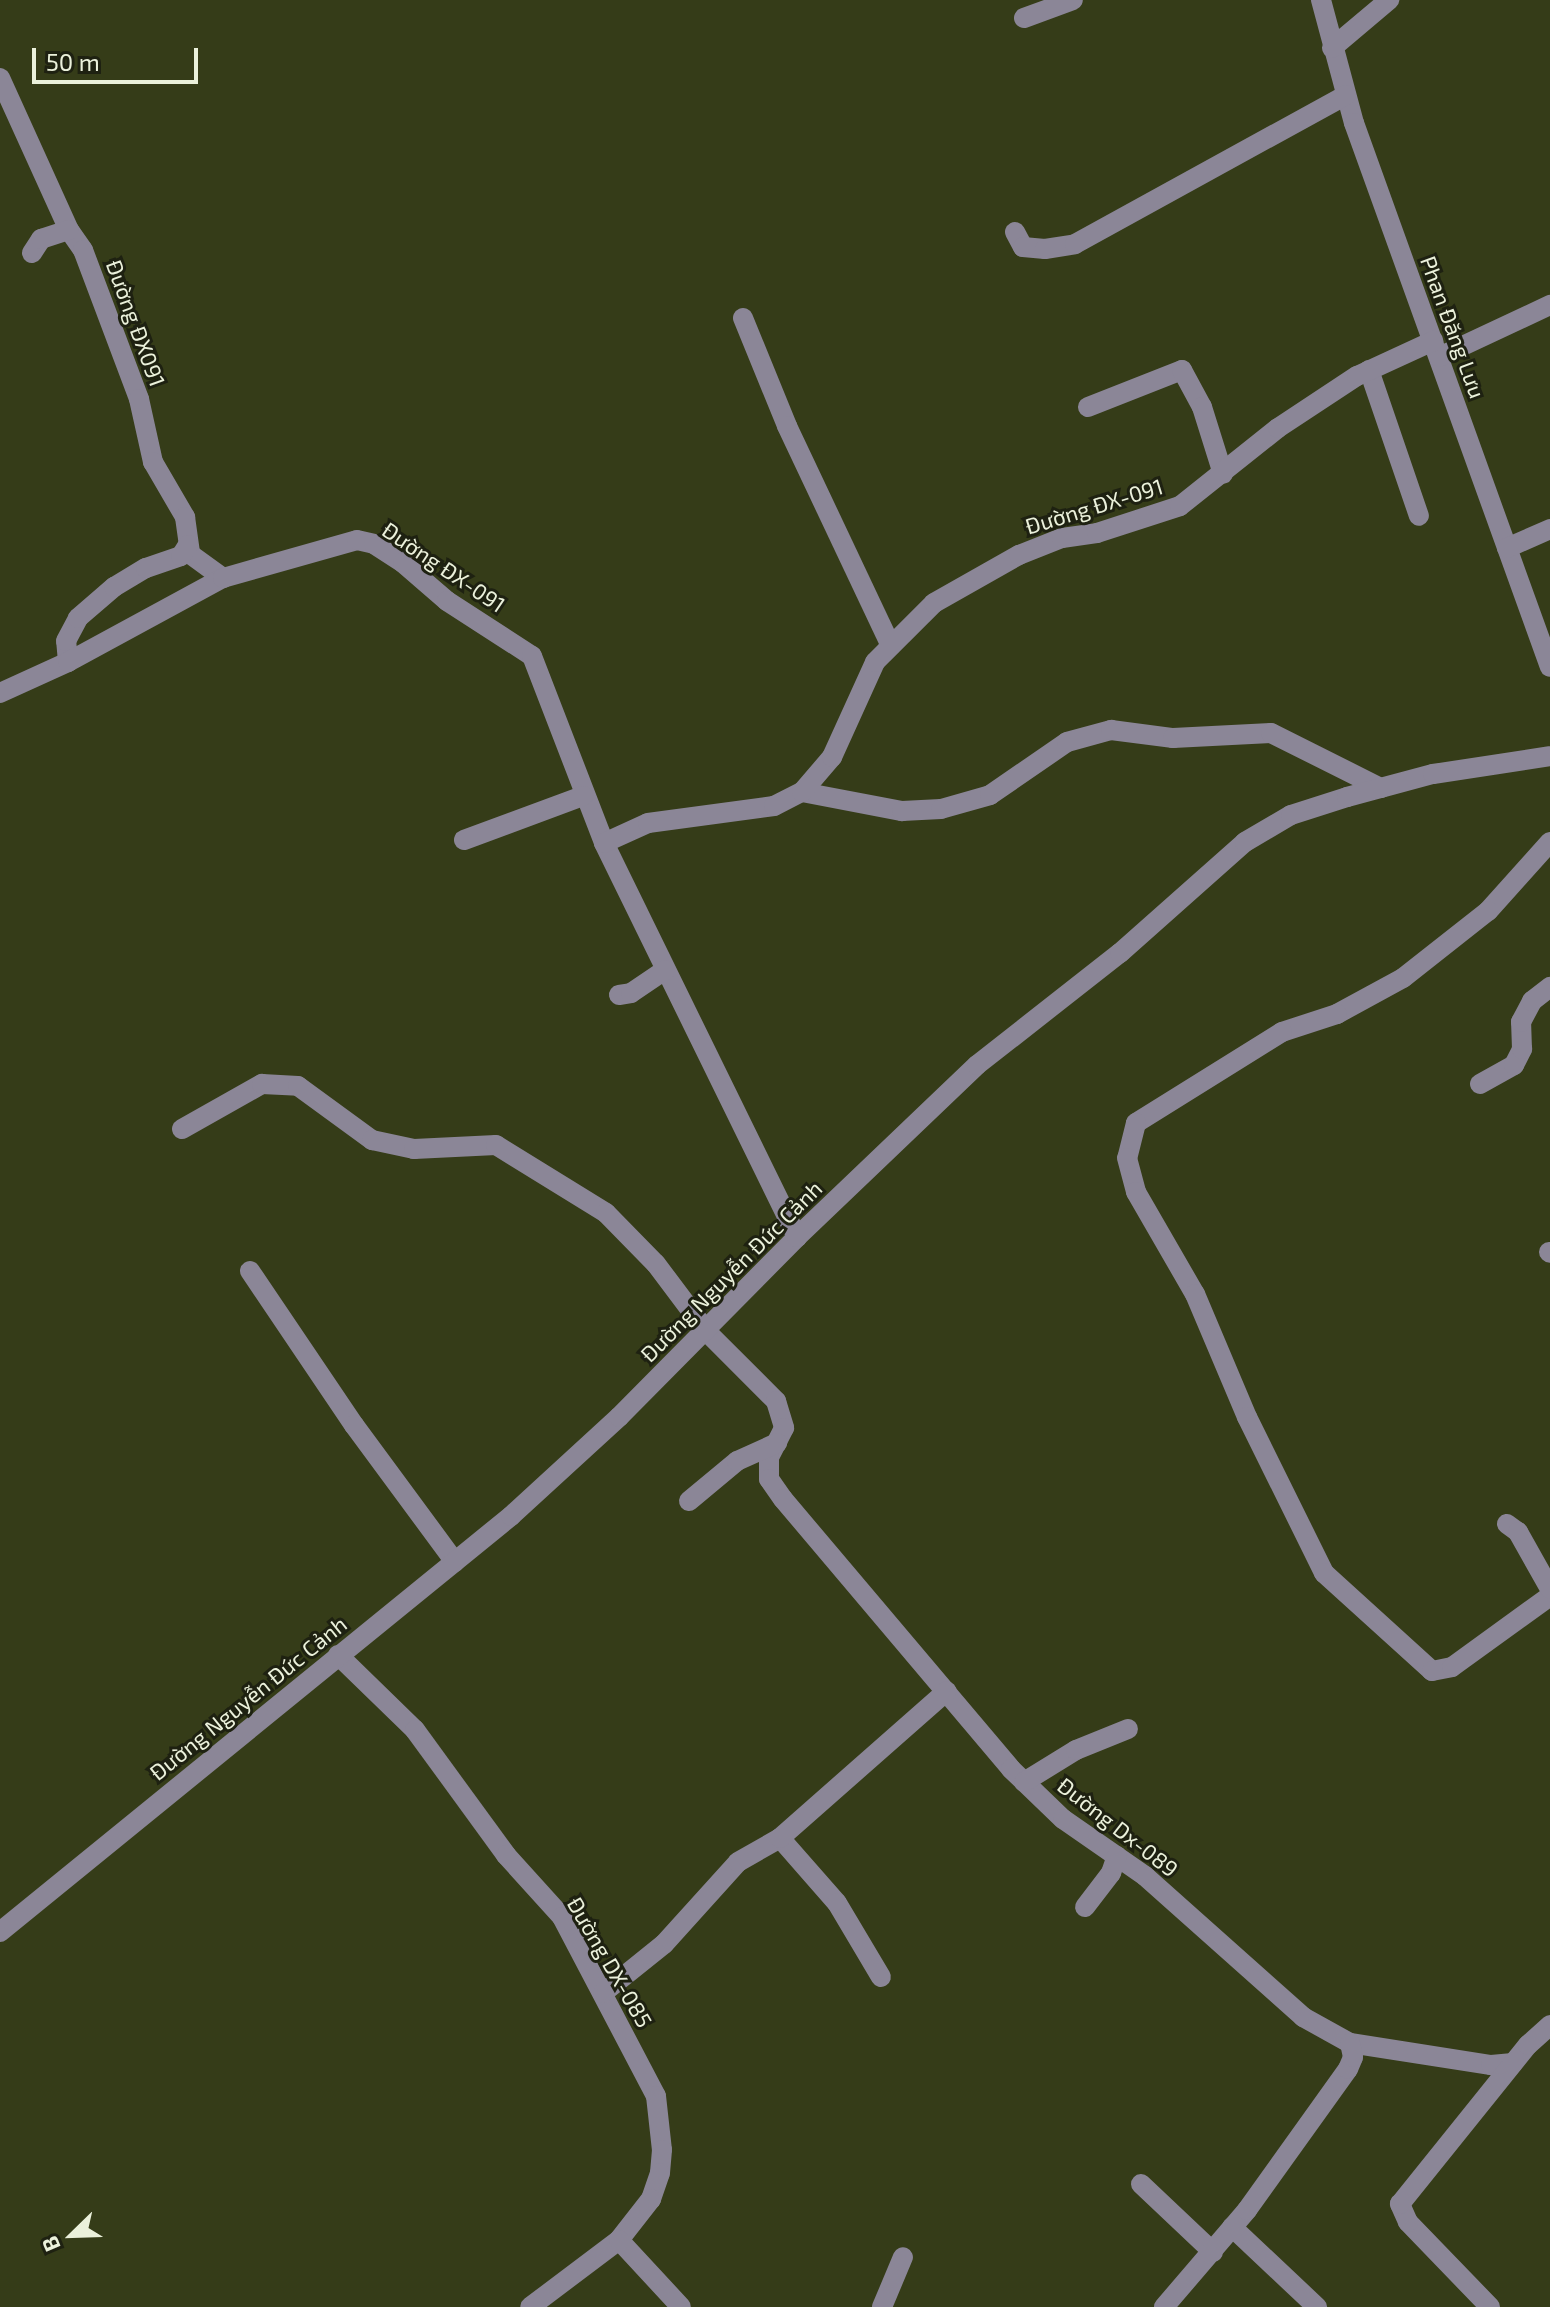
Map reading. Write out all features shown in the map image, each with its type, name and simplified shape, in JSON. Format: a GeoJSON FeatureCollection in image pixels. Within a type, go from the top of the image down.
{"type":"FeatureCollection","features":[{"type":"Feature","properties":{"kind":"street"},"geometry":{"type":"LineString","coordinates":[[1024,18],[1073,0]]}},
{"type":"Feature","properties":{"kind":"street","name":"Phan Đăng Lưu"},"geometry":{"type":"LineString","coordinates":[[1321,0],[1346,95],[1550,667]]}},
{"type":"Feature","properties":{"kind":"street"},"geometry":{"type":"LineString","coordinates":[[1332,48],[1389,0]]}},
{"type":"Feature","properties":{"kind":"street","name":"Đường ĐX091"},"geometry":{"type":"LineString","coordinates":[[0,78],[69,230],[83,250],[139,399],[153,462],[185,517],[188,545]]}},
{"type":"Feature","properties":{"kind":"street"},"geometry":{"type":"LineString","coordinates":[[1015,232],[1023,247],[1045,249],[1075,244],[1346,95]]}},
{"type":"Feature","properties":{"kind":"street"},"geometry":{"type":"LineString","coordinates":[[32,253],[41,239],[69,230]]}},
{"type":"Feature","properties":{"kind":"street","name":"Đường ĐX-091"},"geometry":{"type":"LineString","coordinates":[[604,843],[648,823],[774,806],[802,792],[832,757],[875,662],[934,603],[1019,555],[1062,538],[1097,533],[1180,506],[1278,428],[1369,370],[1436,349],[1550,305]]}},
{"type":"Feature","properties":{"kind":"street"},"geometry":{"type":"LineString","coordinates":[[743,318],[787,426],[891,646]]}},
{"type":"Feature","properties":{"kind":"street"},"geometry":{"type":"LineString","coordinates":[[1088,407],[1182,370],[1202,407],[1223,474]]}},
{"type":"Feature","properties":{"kind":"street"},"geometry":{"type":"LineString","coordinates":[[1369,370],[1419,516]]}},
{"type":"Feature","properties":{"kind":"street"},"geometry":{"type":"LineString","coordinates":[[1507,548],[1550,529]]}},
{"type":"Feature","properties":{"kind":"street","name":"Đường ĐX-091"},"geometry":{"type":"LineString","coordinates":[[0,693],[68,662],[223,578],[357,540],[374,544],[447,601],[532,656],[583,796],[604,843],[797,1237]]}},
{"type":"Feature","properties":{"kind":"street"},"geometry":{"type":"LineString","coordinates":[[188,545],[190,554],[223,578]]}},
{"type":"Feature","properties":{"kind":"street"},"geometry":{"type":"LineString","coordinates":[[68,662],[66,641],[78,618],[114,587],[146,568],[181,556],[188,545]]}},
{"type":"Feature","properties":{"kind":"street"},"geometry":{"type":"LineString","coordinates":[[802,792],[902,811],[941,809],[990,795],[1067,742],[1111,730],[1173,738],[1271,733],[1381,788]]}},
{"type":"Feature","properties":{"kind":"street","name":"Đường Nguyễn Đức Cảnh"},"geometry":{"type":"LineString","coordinates":[[0,1932],[511,1516],[707,1332],[797,1237],[977,1065],[1120,953],[1245,842],[1291,815],[1381,788],[1433,774],[1550,756]]}},
{"type":"Feature","properties":{"kind":"street"},"geometry":{"type":"LineString","coordinates":[[464,840],[583,796]]}},
{"type":"Feature","properties":{"kind":"street"},"geometry":{"type":"LineString","coordinates":[[1550,842],[1488,911],[1403,978],[1337,1014],[1282,1032],[1136,1123],[1127,1158],[1136,1192],[1195,1294],[1247,1417],[1324,1573],[1432,1671],[1452,1667],[1550,1596]]}},
{"type":"Feature","properties":{"kind":"street"},"geometry":{"type":"LineString","coordinates":[[619,995],[631,993],[665,970]]}},
{"type":"Feature","properties":{"kind":"street"},"geometry":{"type":"LineString","coordinates":[[1480,1084],[1514,1065],[1522,1049],[1521,1022],[1532,1001],[1550,987]]}},
{"type":"Feature","properties":{"kind":"street","name":"Đường Dx-089"},"geometry":{"type":"LineString","coordinates":[[182,1129],[262,1084],[298,1086],[372,1140],[414,1149],[496,1145],[606,1213],[656,1264],[707,1332],[776,1401],[784,1428],[769,1458],[769,1479],[1024,1782],[1063,1819],[1145,1876],[1303,2017],[1350,2043],[1491,2065],[1513,2063]]}},
{"type":"Feature","properties":{"kind":"street"},"geometry":{"type":"LineString","coordinates":[[250,1271],[354,1425],[455,1562]]}},
{"type":"Feature","properties":{"kind":"street"},"geometry":{"type":"LineString","coordinates":[[689,1501],[737,1461],[777,1443]]}},
{"type":"Feature","properties":{"kind":"street"},"geometry":{"type":"LineString","coordinates":[[1507,1524],[1518,1532],[1550,1589]]}},
{"type":"Feature","properties":{"kind":"street","name":"Đường DX-085"},"geometry":{"type":"LineString","coordinates":[[338,1655],[415,1730],[506,1855],[562,1917],[656,2096],[662,2127],[660,2173],[651,2199],[619,2240],[530,2307]]}},
{"type":"Feature","properties":{"kind":"street"},"geometry":{"type":"LineString","coordinates":[[603,1993],[664,1944],[738,1862],[780,1838],[947,1691]]}},
{"type":"Feature","properties":{"kind":"street"},"geometry":{"type":"LineString","coordinates":[[1024,1782],[1076,1750],[1128,1729]]}},
{"type":"Feature","properties":{"kind":"street"},"geometry":{"type":"LineString","coordinates":[[780,1838],[837,1903],[881,1977]]}},
{"type":"Feature","properties":{"kind":"street"},"geometry":{"type":"LineString","coordinates":[[1085,1907],[1111,1873],[1117,1856]]}},
{"type":"Feature","properties":{"kind":"street"},"geometry":{"type":"LineString","coordinates":[[1490,2307],[1408,2222],[1400,2204],[1513,2063],[1550,2025]]}},
{"type":"Feature","properties":{"kind":"street"},"geometry":{"type":"LineString","coordinates":[[1164,2307],[1213,2252],[1348,2069],[1353,2057],[1350,2043]]}},
{"type":"Feature","properties":{"kind":"street"},"geometry":{"type":"LineString","coordinates":[[1141,2184],[1213,2252]]}},
{"type":"Feature","properties":{"kind":"street"},"geometry":{"type":"LineString","coordinates":[[1232,2227],[1317,2307]]}},
{"type":"Feature","properties":{"kind":"street"},"geometry":{"type":"LineString","coordinates":[[619,2240],[681,2307]]}},
{"type":"Feature","properties":{"kind":"street"},"geometry":{"type":"LineString","coordinates":[[882,2307],[903,2257]]}}]}
